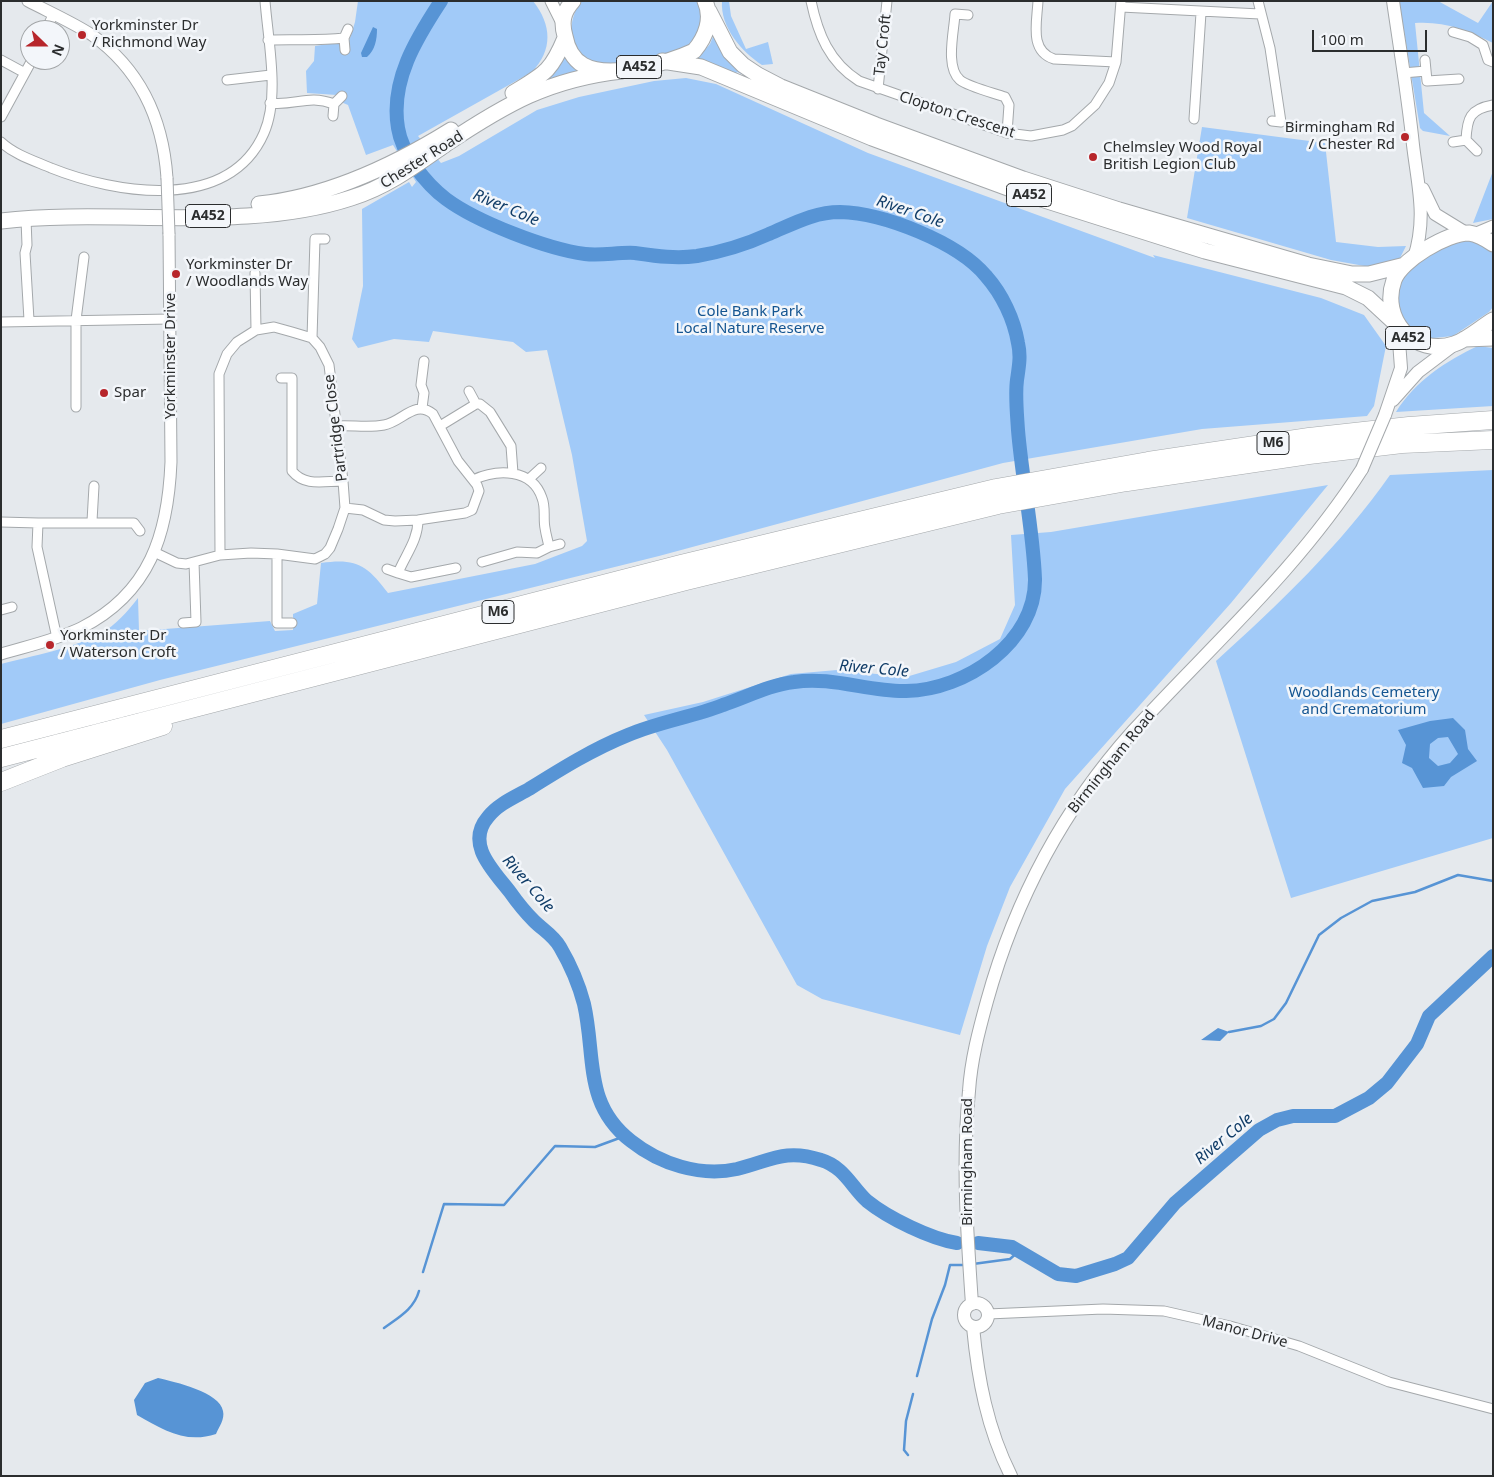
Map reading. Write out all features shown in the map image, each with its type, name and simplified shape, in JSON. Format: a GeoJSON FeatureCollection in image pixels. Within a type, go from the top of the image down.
{"type":"FeatureCollection","features":[{"type":"Feature","properties":{"kind":"highway"},"geometry":{"type":"LineString","coordinates":[[562,23],[566,8],[573,1]]}},
{"type":"Feature","properties":{"kind":"highway","name":"A452"},"geometry":{"type":"LineString","coordinates":[[562,23],[569,49],[581,64],[597,69],[622,71],[694,51],[704,34],[707,5]]}},
{"type":"Feature","properties":{"kind":"highway","name":"A452"},"geometry":{"type":"LineString","coordinates":[[707,5],[730,52],[743,65],[758,75],[876,125],[1023,179],[1119,210],[1317,266],[1352,274],[1369,274],[1409,261],[1449,236],[1470,233]]}},
{"type":"Feature","properties":{"kind":"highway","name":"Chester Road"},"geometry":{"type":"LineString","coordinates":[[1,221],[191,217],[292,210],[330,205],[352,198],[379,188],[407,172],[438,144],[548,71],[555,62],[565,38]]}},
{"type":"Feature","properties":{"kind":"highway","name":"A452"},"geometry":{"type":"LineString","coordinates":[[662,61],[702,67],[872,138],[1016,192],[1205,251],[1346,287],[1368,298],[1406,336],[1424,345],[1435,347],[1459,341],[1493,338]]}},
{"type":"Feature","properties":{"kind":"highway","name":"Chester Road"},"geometry":{"type":"LineString","coordinates":[[1,214],[233,207],[270,203],[352,181],[398,159],[438,144],[528,94],[573,78],[622,71]]}},
{"type":"Feature","properties":{"kind":"highway"},"geometry":{"type":"LineString","coordinates":[[1470,233],[1493,244]]}},
{"type":"Feature","properties":{"kind":"highway","name":"A452"},"geometry":{"type":"LineString","coordinates":[[1397,325],[1391,294],[1394,280],[1409,261]]}},
{"type":"Feature","properties":{"kind":"highway","name":"A452"},"geometry":{"type":"LineString","coordinates":[[1459,341],[1493,320]]}},
{"type":"Feature","properties":{"kind":"highway","name":"M6"},"geometry":{"type":"LineString","coordinates":[[1,758],[686,581],[997,497],[1054,477],[1309,437],[1409,426],[1493,420]]}},
{"type":"Feature","properties":{"kind":"highway","name":"M6"},"geometry":{"type":"LineString","coordinates":[[1,738],[681,564],[997,497],[1056,494],[1310,455],[1402,444],[1493,440]]}},
{"type":"Feature","properties":{"kind":"highway","name":"M6"},"geometry":{"type":"LineString","coordinates":[[1,782],[62,758],[225,708],[289,684]]}},
{"type":"Feature","properties":{"kind":"main road"},"geometry":{"type":"LineString","coordinates":[[1394,1],[1419,180],[1422,218],[1420,239],[1409,261]]}},
{"type":"Feature","properties":{"kind":"main road"},"geometry":{"type":"LineString","coordinates":[[1419,180],[1435,214],[1470,233]]}},
{"type":"Feature","properties":{"kind":"main road","name":"Birmingham Road"},"geometry":{"type":"LineString","coordinates":[[972,1304],[966,1210],[965,1148],[969,1089],[974,1055],[995,972],[1009,931],[1046,851],[1081,796],[1132,733],[1301,553],[1330,516],[1362,469],[1388,409],[1401,368],[1397,325]]}},
{"type":"Feature","properties":{"kind":"main road","name":"Birmingham Road"},"geometry":{"type":"LineString","coordinates":[[1388,409],[1418,372],[1459,341]]}},
{"type":"Feature","properties":{"kind":"main road"},"geometry":{"type":"LineString","coordinates":[[973,1327],[983,1324],[988,1314],[982,1305],[972,1304],[965,1310],[964,1318],[973,1327],[978,1376],[987,1416],[1011,1476]]}},
{"type":"Feature","properties":{"kind":"street","name":"Yorkminster Drive"},"geometry":{"type":"LineString","coordinates":[[1,654],[56,638],[82,627],[114,605],[136,582],[154,552],[165,521],[170,493],[171,319],[167,178],[162,139],[156,114],[133,73],[112,51],[90,34],[28,1]]}},
{"type":"Feature","properties":{"kind":"street"},"geometry":{"type":"LineString","coordinates":[[1,142],[7,148],[71,176],[114,187],[183,190],[205,185],[226,175],[243,163],[265,132],[270,103],[271,75],[265,1]]}},
{"type":"Feature","properties":{"kind":"street"},"geometry":{"type":"LineString","coordinates":[[551,1],[562,23]]}},
{"type":"Feature","properties":{"kind":"street","name":"Clopton Crescent"},"geometry":{"type":"LineString","coordinates":[[811,1],[820,34],[833,59],[850,76],[878,89],[1007,133],[1030,136],[1063,130],[1072,126],[1101,97],[1116,62],[1121,4]]}},
{"type":"Feature","properties":{"kind":"street","name":"Tay Croft"},"geometry":{"type":"LineString","coordinates":[[878,89],[888,1]]}},
{"type":"Feature","properties":{"kind":"street"},"geometry":{"type":"LineString","coordinates":[[1038,1],[1036,38],[1038,47],[1046,57],[1116,62]]}},
{"type":"Feature","properties":{"kind":"street"},"geometry":{"type":"LineString","coordinates":[[1258,1],[1270,48],[1281,122],[1272,121]]}},
{"type":"Feature","properties":{"kind":"street"},"geometry":{"type":"LineString","coordinates":[[1121,4],[1200,13],[1260,14]]}},
{"type":"Feature","properties":{"kind":"street"},"geometry":{"type":"LineString","coordinates":[[1194,119],[1200,13]]}},
{"type":"Feature","properties":{"kind":"street"},"geometry":{"type":"LineString","coordinates":[[968,15],[955,14],[954,70],[960,80],[1005,97],[1008,105],[1007,133]]}},
{"type":"Feature","properties":{"kind":"street"},"geometry":{"type":"LineString","coordinates":[[51,20],[53,15]]}},
{"type":"Feature","properties":{"kind":"street"},"geometry":{"type":"LineString","coordinates":[[1453,32],[1470,37],[1483,45],[1488,60],[1493,62]]}},
{"type":"Feature","properties":{"kind":"street"},"geometry":{"type":"LineString","coordinates":[[268,40],[304,38],[314,42],[346,34],[345,50]]}},
{"type":"Feature","properties":{"kind":"street"},"geometry":{"type":"LineString","coordinates":[[1,60],[25,73]]}},
{"type":"Feature","properties":{"kind":"street"},"geometry":{"type":"LineString","coordinates":[[1425,60],[1427,81],[1459,79]]}},
{"type":"Feature","properties":{"kind":"street"},"geometry":{"type":"LineString","coordinates":[[1,117],[27,70]]}},
{"type":"Feature","properties":{"kind":"street"},"geometry":{"type":"LineString","coordinates":[[1404,73],[1426,71]]}},
{"type":"Feature","properties":{"kind":"street"},"geometry":{"type":"LineString","coordinates":[[226,80],[271,75]]}},
{"type":"Feature","properties":{"kind":"street"},"geometry":{"type":"LineString","coordinates":[[333,116],[334,104],[342,96]]}},
{"type":"Feature","properties":{"kind":"street"},"geometry":{"type":"LineString","coordinates":[[270,103],[288,104],[310,98],[322,99],[334,104]]}},
{"type":"Feature","properties":{"kind":"street"},"geometry":{"type":"LineString","coordinates":[[1466,140],[1470,116],[1474,111],[1493,104]]}},
{"type":"Feature","properties":{"kind":"street"},"geometry":{"type":"LineString","coordinates":[[1453,142],[1466,140]]}},
{"type":"Feature","properties":{"kind":"street"},"geometry":{"type":"LineString","coordinates":[[1466,140],[1477,151]]}},
{"type":"Feature","properties":{"kind":"street"},"geometry":{"type":"LineString","coordinates":[[26,219],[27,245],[25,253],[29,320]]}},
{"type":"Feature","properties":{"kind":"street"},"geometry":{"type":"LineString","coordinates":[[1470,233],[1493,226]]}},
{"type":"Feature","properties":{"kind":"street"},"geometry":{"type":"LineString","coordinates":[[220,555],[219,374],[227,354],[237,342],[256,330],[274,327],[312,338],[315,239],[325,239]]}},
{"type":"Feature","properties":{"kind":"street"},"geometry":{"type":"LineString","coordinates":[[76,407],[76,320],[84,256]]}},
{"type":"Feature","properties":{"kind":"street"},"geometry":{"type":"LineString","coordinates":[[255,273],[256,330]]}},
{"type":"Feature","properties":{"kind":"street"},"geometry":{"type":"LineString","coordinates":[[1,322],[29,320],[171,319]]}},
{"type":"Feature","properties":{"kind":"street","name":"Partridge Close"},"geometry":{"type":"LineString","coordinates":[[277,554],[314,559],[325,554],[330,548],[345,508],[329,365],[312,338]]}},
{"type":"Feature","properties":{"kind":"street"},"geometry":{"type":"LineString","coordinates":[[422,408],[424,393],[421,385],[424,361]]}},
{"type":"Feature","properties":{"kind":"street"},"geometry":{"type":"LineString","coordinates":[[280,378],[292,378],[292,471],[300,480],[307,482],[343,481]]}},
{"type":"Feature","properties":{"kind":"street"},"geometry":{"type":"LineString","coordinates":[[469,391],[476,404]]}},
{"type":"Feature","properties":{"kind":"street"},"geometry":{"type":"LineString","coordinates":[[440,426],[476,404],[480,404],[490,412],[511,446],[513,473]]}},
{"type":"Feature","properties":{"kind":"street"},"geometry":{"type":"LineString","coordinates":[[337,426],[384,425],[422,408],[433,414],[458,461],[474,480],[479,491],[472,510],[465,513],[418,520],[384,520],[363,510],[345,508]]}},
{"type":"Feature","properties":{"kind":"street"},"geometry":{"type":"LineString","coordinates":[[528,479],[542,468]]}},
{"type":"Feature","properties":{"kind":"street"},"geometry":{"type":"LineString","coordinates":[[474,480],[488,473],[513,473],[528,479],[542,496],[545,506],[545,529],[549,547]]}},
{"type":"Feature","properties":{"kind":"street"},"geometry":{"type":"LineString","coordinates":[[92,521],[94,486]]}},
{"type":"Feature","properties":{"kind":"street"},"geometry":{"type":"LineString","coordinates":[[398,573],[406,554],[416,540],[418,520]]}},
{"type":"Feature","properties":{"kind":"street"},"geometry":{"type":"LineString","coordinates":[[1,522],[92,521],[134,523],[140,531]]}},
{"type":"Feature","properties":{"kind":"street"},"geometry":{"type":"LineString","coordinates":[[38,523],[37,547],[56,638]]}},
{"type":"Feature","properties":{"kind":"street"},"geometry":{"type":"LineString","coordinates":[[482,562],[517,552],[537,552],[560,544]]}},
{"type":"Feature","properties":{"kind":"street"},"geometry":{"type":"LineString","coordinates":[[154,552],[177,563],[194,562],[220,555],[277,554],[277,623],[292,623]]}},
{"type":"Feature","properties":{"kind":"street"},"geometry":{"type":"LineString","coordinates":[[183,623],[196,622],[194,562]]}},
{"type":"Feature","properties":{"kind":"street"},"geometry":{"type":"LineString","coordinates":[[387,569],[411,577],[456,568]]}},
{"type":"Feature","properties":{"kind":"street"},"geometry":{"type":"LineString","coordinates":[[1,610],[12,607]]}},
{"type":"Feature","properties":{"kind":"street","name":"Manor Drive"},"geometry":{"type":"LineString","coordinates":[[988,1314],[1103,1309],[1164,1312],[1230,1326],[1299,1346],[1389,1382],[1493,1409]]}},
{"type":"Feature","properties":{"kind":"green space","name":"Cole Bank Park Local Nature Reserve"},"geometry":{"type":"Polygon","coordinates":[[[358,1],[533,1],[544,19],[548,37],[547,46],[539,64],[532,72],[418,136],[441,163],[459,156],[537,110],[579,97],[654,81],[686,78],[716,84],[868,153],[1155,258],[1153,255],[1321,298],[1364,315],[1386,346],[1374,406],[1367,416],[1202,429],[1003,463],[659,556],[160,680],[1,724],[1,664],[52,651],[90,638],[106,630],[116,622],[138,598],[139,631],[270,621],[275,631],[293,630],[293,614],[317,604],[321,563],[343,562],[360,566],[374,576],[388,593],[535,564],[582,546],[587,541],[572,455],[547,350],[526,352],[513,342],[433,331],[429,342],[394,339],[358,348],[352,339],[363,286],[362,209],[409,182],[412,187],[416,182],[393,145],[366,155],[348,105],[341,102],[347,94],[343,92],[337,95],[307,93],[306,71],[314,61],[315,46],[349,41],[355,22],[358,1]]]}},
{"type":"Feature","properties":{"kind":"green space"},"geometry":{"type":"Polygon","coordinates":[[[581,1],[698,1],[701,27],[692,43],[672,54],[606,64],[584,57],[573,41],[572,21],[581,1]]]}},
{"type":"Feature","properties":{"kind":"green space"},"geometry":{"type":"Polygon","coordinates":[[[722,1],[729,1],[731,16],[746,49],[768,42],[773,64],[762,65],[740,46],[725,20],[722,11],[722,1]]]}},
{"type":"Feature","properties":{"kind":"green space"},"geometry":{"type":"Polygon","coordinates":[[[1399,1],[1438,1],[1478,23],[1493,1],[1493,43],[1455,27],[1436,23],[1415,23],[1424,113],[1450,136],[1423,131],[1420,128],[1399,1]]]}},
{"type":"Feature","properties":{"kind":"green space"},"geometry":{"type":"Polygon","coordinates":[[[714,34],[753,79],[737,72],[735,75],[695,61],[710,44],[714,34]]]}},
{"type":"Feature","properties":{"kind":"green space"},"geometry":{"type":"Polygon","coordinates":[[[564,53],[570,64],[585,74],[531,92],[564,53]]]}},
{"type":"Feature","properties":{"kind":"green space"},"geometry":{"type":"Polygon","coordinates":[[[1202,127],[1325,143],[1336,242],[1378,247],[1406,246],[1400,258],[1370,267],[1331,260],[1187,218],[1202,127]]]}},
{"type":"Feature","properties":{"kind":"green space"},"geometry":{"type":"Polygon","coordinates":[[[1493,171],[1493,219],[1473,223],[1493,171]]]}},
{"type":"Feature","properties":{"kind":"green space"},"geometry":{"type":"Polygon","coordinates":[[[1462,239],[1477,242],[1493,253],[1493,307],[1489,312],[1453,336],[1424,339],[1401,322],[1394,299],[1404,271],[1415,262],[1462,239]]]}},
{"type":"Feature","properties":{"kind":"green space"},"geometry":{"type":"Polygon","coordinates":[[[1478,346],[1493,348],[1493,406],[1396,412],[1422,381],[1454,358],[1478,346]]]}},
{"type":"Feature","properties":{"kind":"green space","name":"Woodlands Cemetery and Crematorium"},"geometry":{"type":"Polygon","coordinates":[[[1493,470],[1493,838],[1291,898],[1216,661],[1263,618],[1330,550],[1390,475],[1493,470]]]}},
{"type":"Feature","properties":{"kind":"green space"},"geometry":{"type":"Polygon","coordinates":[[[1328,485],[1231,603],[1065,789],[1010,887],[987,946],[960,1035],[822,999],[797,985],[667,750],[644,715],[703,702],[791,674],[837,670],[906,677],[956,662],[1000,639],[1015,605],[1011,535],[1051,532],[1328,485]]]}},
{"type":"Feature","properties":{"kind":"shaded area"},"geometry":{"type":"Polygon","coordinates":[[[373,27],[377,29],[375,44],[367,57],[362,57],[361,53],[373,27]]]}},
{"type":"Feature","properties":{"kind":"shaded area"},"geometry":{"type":"Polygon","coordinates":[[[1453,718],[1465,730],[1468,749],[1477,761],[1451,777],[1444,786],[1423,788],[1412,768],[1402,763],[1406,745],[1398,730],[1430,721],[1453,718]],[[1448,737],[1438,738],[1430,744],[1429,758],[1438,766],[1450,763],[1458,754],[1448,737]]]}},
{"type":"Feature","properties":{"kind":"shaded area"},"geometry":{"type":"Polygon","coordinates":[[[1218,1028],[1229,1032],[1220,1041],[1201,1040],[1218,1028]]]}},
{"type":"Feature","properties":{"kind":"shaded area"},"geometry":{"type":"Polygon","coordinates":[[[158,1378],[196,1389],[214,1398],[220,1404],[223,1411],[223,1417],[216,1434],[195,1437],[175,1434],[137,1415],[134,1400],[145,1383],[158,1378]]]}},
{"type":"Feature","properties":{"kind":"waterway","name":"River Cole"},"geometry":{"type":"LineString","coordinates":[[441,1],[414,45],[401,77],[398,94],[398,128],[404,148],[423,177],[438,193],[475,217],[552,247],[585,254],[635,253],[689,257],[734,247],[821,214],[840,212],[857,214],[898,224],[939,241],[957,252],[986,276],[1002,299],[1010,316],[1019,352],[1016,392],[1017,418],[1035,579],[1032,602],[1024,623],[1010,642],[993,658],[973,672],[952,682],[929,688],[892,691],[836,682],[794,682],[767,688],[711,709],[640,730],[590,753],[502,805],[488,817],[479,837],[480,847],[490,866],[527,914],[554,939],[567,960],[584,1004],[591,1060],[598,1095],[605,1111],[616,1127],[631,1141],[642,1149],[668,1162],[695,1170],[723,1171],[737,1169],[787,1155],[821,1160],[836,1167],[861,1195],[876,1208],[910,1227],[957,1243]]}},
{"type":"Feature","properties":{"kind":"waterway"},"geometry":{"type":"LineString","coordinates":[[1229,1032],[1261,1026],[1274,1019],[1286,1003],[1319,935],[1341,918],[1372,901],[1415,892],[1458,875],[1493,881]]}},
{"type":"Feature","properties":{"kind":"waterway","name":"River Cole"},"geometry":{"type":"LineString","coordinates":[[978,1243],[1012,1247],[1058,1274],[1076,1276],[1128,1258],[1175,1203],[1259,1130],[1277,1120],[1293,1116],[1335,1116],[1369,1098],[1387,1083],[1417,1044],[1429,1016],[1493,956]]}},
{"type":"Feature","properties":{"kind":"waterway"},"geometry":{"type":"LineString","coordinates":[[423,1272],[444,1204],[504,1205],[555,1146],[595,1147],[625,1136]]}},
{"type":"Feature","properties":{"kind":"waterway"},"geometry":{"type":"LineString","coordinates":[[973,1264],[1010,1259],[1019,1251]]}},
{"type":"Feature","properties":{"kind":"waterway"},"geometry":{"type":"LineString","coordinates":[[917,1376],[932,1319],[945,1285],[950,1265],[965,1265]]}},
{"type":"Feature","properties":{"kind":"waterway"},"geometry":{"type":"LineString","coordinates":[[384,1328],[410,1308],[419,1291]]}},
{"type":"Feature","properties":{"kind":"waterway"},"geometry":{"type":"LineString","coordinates":[[908,1455],[904,1450],[906,1421],[913,1394]]}},
{"type":"Feature","properties":{"kind":"place","name":"Yorkminster Dr / Richmond Way"},"geometry":{"type":"Point","coordinates":[82,35]}},
{"type":"Feature","properties":{"kind":"place","name":"Birmingham Rd / Chester Rd"},"geometry":{"type":"Point","coordinates":[1405,137]}},
{"type":"Feature","properties":{"kind":"place","name":"Chelmsley Wood Royal British Legion Club"},"geometry":{"type":"Point","coordinates":[1093,157]}},
{"type":"Feature","properties":{"kind":"place","name":"Yorkminster Dr / Woodlands Way"},"geometry":{"type":"Point","coordinates":[176,274]}},
{"type":"Feature","properties":{"kind":"place","name":"Spar"},"geometry":{"type":"Point","coordinates":[104,393]}},
{"type":"Feature","properties":{"kind":"place","name":"Yorkminster Dr / Waterson Croft"},"geometry":{"type":"Point","coordinates":[50,645]}}]}
